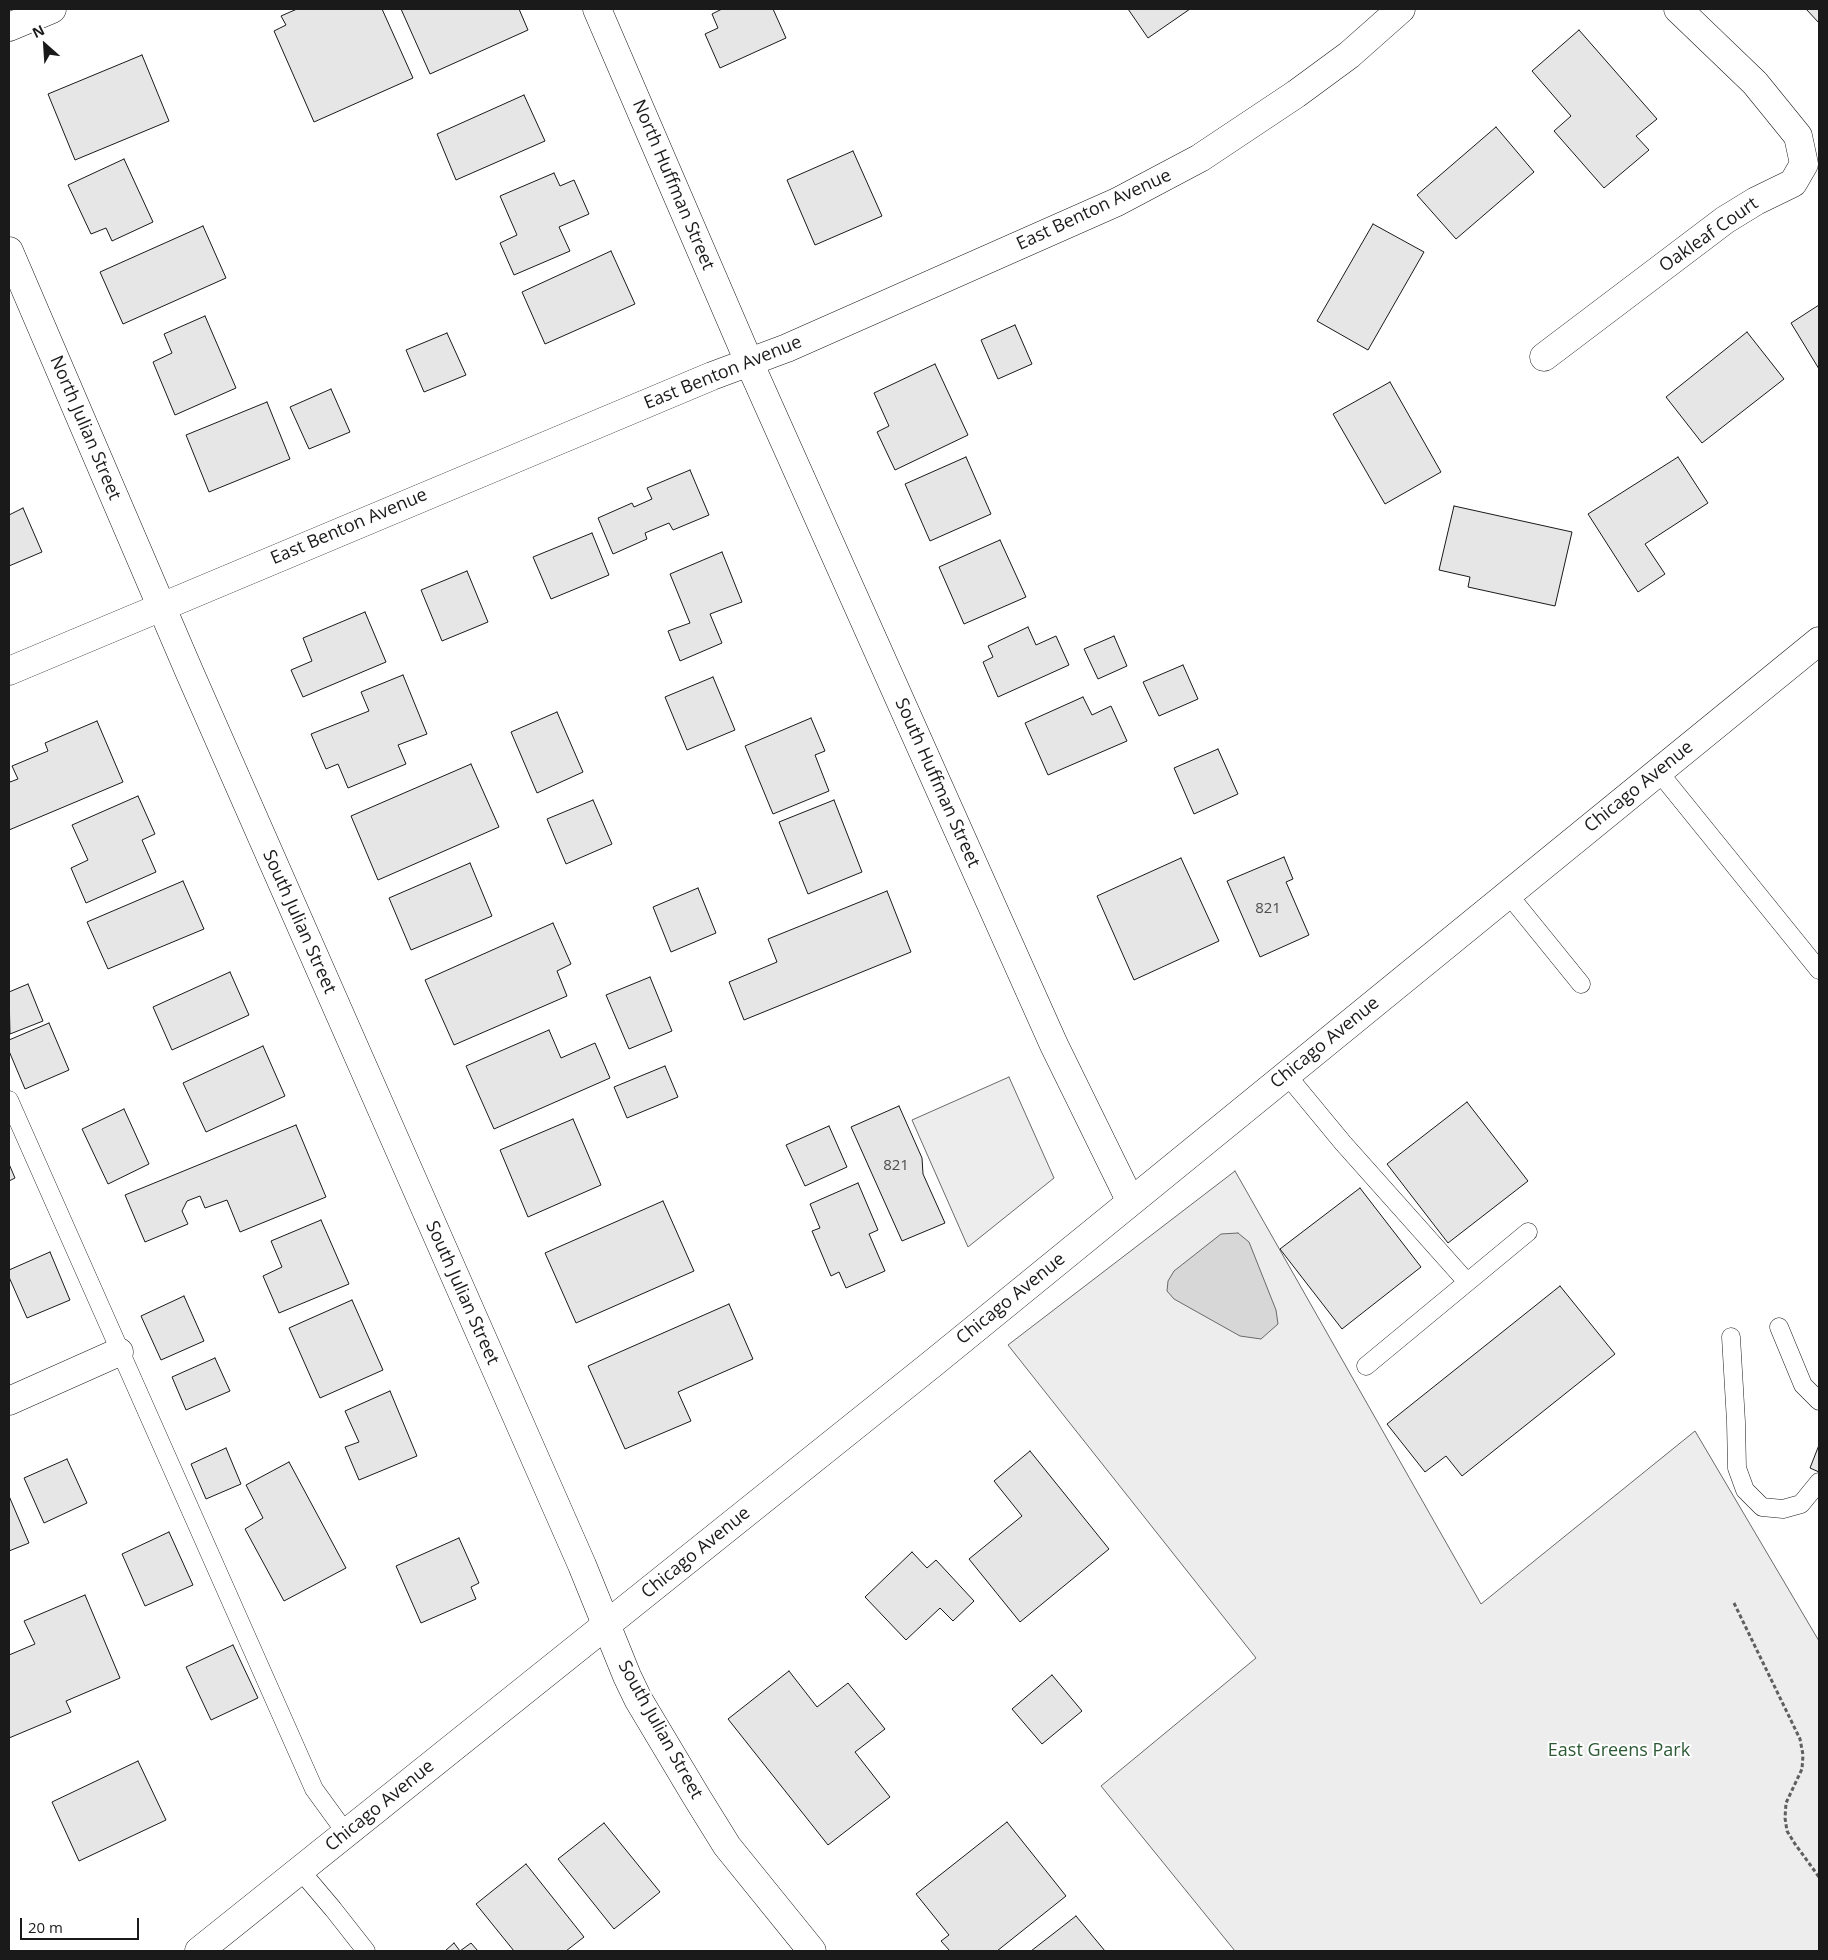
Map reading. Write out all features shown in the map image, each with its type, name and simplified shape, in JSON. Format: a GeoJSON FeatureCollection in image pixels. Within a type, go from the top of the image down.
{"type":"FeatureCollection","features":[{"type":"Feature","properties":{"kind":"street"},"geometry":{"type":"LineString","coordinates":[[9,27],[52,9]]}},
{"type":"Feature","properties":{"kind":"street","name":"North Huffman Street"},"geometry":{"type":"LineString","coordinates":[[597,9],[749,362]]}},
{"type":"Feature","properties":{"kind":"street","name":"East Benton Avenue"},"geometry":{"type":"LineString","coordinates":[[9,671],[694,383],[787,348],[1099,210],[1200,158],[1296,94],[1350,54],[1401,9]]}},
{"type":"Feature","properties":{"kind":"street","name":"Oakleaf Court"},"geometry":{"type":"LineString","coordinates":[[1544,357],[1725,220],[1756,201],[1792,183],[1804,164],[1798,136],[1755,83],[1678,9]]}},
{"type":"Feature","properties":{"kind":"street","name":"North Julian Street"},"geometry":{"type":"LineString","coordinates":[[9,251],[161,606]]}},
{"type":"Feature","properties":{"kind":"street","name":"South Huffman Street"},"geometry":{"type":"LineString","coordinates":[[749,362],[1054,1045],[1130,1200]]}},
{"type":"Feature","properties":{"kind":"street","name":"South Julian Street"},"geometry":{"type":"LineString","coordinates":[[161,606],[582,1565],[638,1699],[727,1846],[812,1951]]}},
{"type":"Feature","properties":{"kind":"street","name":"Chicago Avenue"},"geometry":{"type":"LineString","coordinates":[[199,1951],[932,1364],[1130,1200],[1819,641]]}},
{"type":"Feature","properties":{"kind":"street"},"geometry":{"type":"LineString","coordinates":[[9,1401],[119,1352]]}},
{"type":"Feature","properties":{"kind":"lane"},"geometry":{"type":"LineString","coordinates":[[1658,771],[1819,970]]}},
{"type":"Feature","properties":{"kind":"lane"},"geometry":{"type":"LineString","coordinates":[[1508,894],[1581,984]]}},
{"type":"Feature","properties":{"kind":"lane"},"geometry":{"type":"LineString","coordinates":[[1286,1074],[1343,1143],[1467,1282]]}},
{"type":"Feature","properties":{"kind":"lane"},"geometry":{"type":"LineString","coordinates":[[9,1100],[314,1789],[346,1833]]}},
{"type":"Feature","properties":{"kind":"lane"},"geometry":{"type":"LineString","coordinates":[[1366,1366],[1528,1232]]}},
{"type":"Feature","properties":{"kind":"lane"},"geometry":{"type":"LineString","coordinates":[[1779,1327],[1803,1385],[1819,1401]]}},
{"type":"Feature","properties":{"kind":"lane"},"geometry":{"type":"LineString","coordinates":[[1732,1337],[1737,1468],[1745,1490],[1762,1507],[1783,1509],[1801,1504],[1819,1482]]}},
{"type":"Feature","properties":{"kind":"lane"},"geometry":{"type":"LineString","coordinates":[[300,1870],[366,1951]]}},
{"type":"Feature","properties":{"kind":"path"},"geometry":{"type":"LineString","coordinates":[[1734,1603],[1800,1739],[1803,1755],[1802,1768],[1786,1802],[1785,1818],[1787,1831],[1819,1877]]}},
{"type":"Feature","properties":{"kind":"shaded area"},"geometry":{"type":"Polygon","coordinates":[[[1009,1077],[1054,1178],[968,1247],[912,1120],[1009,1077]]]}},
{"type":"Feature","properties":{"kind":"shaded area","name":"East Greens Park"},"geometry":{"type":"Polygon","coordinates":[[[1235,1171],[1481,1604],[1695,1431],[1819,1641],[1819,1951],[1235,1951],[1101,1786],[1256,1658],[1008,1345],[1235,1171]]]}},
{"type":"Feature","properties":{"kind":"shaded area"},"geometry":{"type":"Polygon","coordinates":[[[1238,1233],[1249,1242],[1276,1310],[1278,1324],[1261,1339],[1240,1336],[1174,1299],[1167,1291],[1168,1281],[1174,1271],[1221,1234],[1238,1233]]]}},
{"type":"Feature","properties":{"kind":"building"},"geometry":{"type":"Polygon","coordinates":[[[297,9],[382,9],[413,78],[314,122],[274,31],[286,25],[281,16],[297,9]]]}},
{"type":"Feature","properties":{"kind":"building"},"geometry":{"type":"Polygon","coordinates":[[[401,9],[519,9],[528,30],[430,74],[401,9]]]}},
{"type":"Feature","properties":{"kind":"building"},"geometry":{"type":"Polygon","coordinates":[[[722,9],[773,9],[786,38],[720,68],[705,34],[718,28],[712,14],[722,9]]]}},
{"type":"Feature","properties":{"kind":"building"},"geometry":{"type":"Polygon","coordinates":[[[1128,9],[1190,9],[1148,38],[1128,9]]]}},
{"type":"Feature","properties":{"kind":"building"},"geometry":{"type":"Polygon","coordinates":[[[1806,9],[1819,9],[1819,23],[1806,9]]]}},
{"type":"Feature","properties":{"kind":"building"},"geometry":{"type":"Polygon","coordinates":[[[1579,30],[1657,119],[1636,136],[1649,150],[1604,188],[1554,131],[1571,116],[1532,71],[1579,30]]]}},
{"type":"Feature","properties":{"kind":"building"},"geometry":{"type":"Polygon","coordinates":[[[142,55],[169,121],[75,160],[48,94],[142,55]]]}},
{"type":"Feature","properties":{"kind":"building"},"geometry":{"type":"Polygon","coordinates":[[[524,95],[545,141],[456,180],[437,134],[524,95]]]}},
{"type":"Feature","properties":{"kind":"building"},"geometry":{"type":"Polygon","coordinates":[[[1496,127],[1534,172],[1456,239],[1417,195],[1496,127]]]}},
{"type":"Feature","properties":{"kind":"building"},"geometry":{"type":"Polygon","coordinates":[[[853,151],[882,216],[815,245],[787,180],[853,151]]]}},
{"type":"Feature","properties":{"kind":"building"},"geometry":{"type":"Polygon","coordinates":[[[124,159],[153,222],[112,241],[106,228],[91,234],[68,185],[124,159]]]}},
{"type":"Feature","properties":{"kind":"building"},"geometry":{"type":"Polygon","coordinates":[[[554,173],[560,186],[574,180],[589,214],[559,227],[570,251],[514,275],[500,243],[517,235],[500,196],[554,173]]]}},
{"type":"Feature","properties":{"kind":"building"},"geometry":{"type":"Polygon","coordinates":[[[1373,224],[1424,252],[1368,350],[1317,321],[1373,224]]]}},
{"type":"Feature","properties":{"kind":"building"},"geometry":{"type":"Polygon","coordinates":[[[203,226],[226,278],[123,324],[100,272],[203,226]]]}},
{"type":"Feature","properties":{"kind":"building"},"geometry":{"type":"Polygon","coordinates":[[[611,251],[635,304],[545,344],[522,292],[611,251]]]}},
{"type":"Feature","properties":{"kind":"building"},"geometry":{"type":"Polygon","coordinates":[[[1819,305],[1819,369],[1791,323],[1819,305]]]}},
{"type":"Feature","properties":{"kind":"building"},"geometry":{"type":"Polygon","coordinates":[[[205,316],[236,388],[175,415],[153,362],[172,353],[164,334],[205,316]]]}},
{"type":"Feature","properties":{"kind":"building"},"geometry":{"type":"Polygon","coordinates":[[[1015,325],[1032,364],[998,379],[981,340],[1015,325]]]}},
{"type":"Feature","properties":{"kind":"building"},"geometry":{"type":"Polygon","coordinates":[[[1747,332],[1784,379],[1702,443],[1666,397],[1747,332]]]}},
{"type":"Feature","properties":{"kind":"building"},"geometry":{"type":"Polygon","coordinates":[[[447,333],[466,375],[424,392],[406,350],[447,333]]]}},
{"type":"Feature","properties":{"kind":"building"},"geometry":{"type":"Polygon","coordinates":[[[935,364],[968,435],[895,470],[877,432],[889,426],[874,393],[935,364]]]}},
{"type":"Feature","properties":{"kind":"building"},"geometry":{"type":"Polygon","coordinates":[[[1390,382],[1441,472],[1385,504],[1333,414],[1390,382]]]}},
{"type":"Feature","properties":{"kind":"building"},"geometry":{"type":"Polygon","coordinates":[[[331,389],[350,432],[309,449],[290,407],[331,389]]]}},
{"type":"Feature","properties":{"kind":"building"},"geometry":{"type":"Polygon","coordinates":[[[267,402],[290,459],[209,492],[186,435],[267,402]]]}},
{"type":"Feature","properties":{"kind":"building"},"geometry":{"type":"Polygon","coordinates":[[[966,457],[991,514],[930,541],[905,484],[966,457]]]}},
{"type":"Feature","properties":{"kind":"building"},"geometry":{"type":"Polygon","coordinates":[[[1678,457],[1708,503],[1645,544],[1665,574],[1638,592],[1588,514],[1678,457]]]}},
{"type":"Feature","properties":{"kind":"building"},"geometry":{"type":"Polygon","coordinates":[[[690,470],[709,515],[673,530],[669,523],[645,533],[647,539],[613,554],[598,518],[632,503],[634,507],[652,499],[647,488],[690,470]]]}},
{"type":"Feature","properties":{"kind":"building"},"geometry":{"type":"Polygon","coordinates":[[[1454,506],[1572,532],[1555,606],[1468,587],[1470,577],[1439,570],[1454,506]]]}},
{"type":"Feature","properties":{"kind":"building"},"geometry":{"type":"Polygon","coordinates":[[[23,508],[42,552],[9,566],[9,515],[23,508]]]}},
{"type":"Feature","properties":{"kind":"building"},"geometry":{"type":"Polygon","coordinates":[[[592,533],[609,575],[551,599],[533,557],[592,533]]]}},
{"type":"Feature","properties":{"kind":"building"},"geometry":{"type":"Polygon","coordinates":[[[1000,540],[1026,597],[964,624],[939,567],[1000,540]]]}},
{"type":"Feature","properties":{"kind":"building"},"geometry":{"type":"Polygon","coordinates":[[[722,552],[742,602],[710,614],[722,643],[680,661],[668,631],[690,623],[670,574],[722,552]]]}},
{"type":"Feature","properties":{"kind":"building"},"geometry":{"type":"Polygon","coordinates":[[[467,571],[488,622],[442,641],[421,590],[467,571]]]}},
{"type":"Feature","properties":{"kind":"building"},"geometry":{"type":"Polygon","coordinates":[[[365,612],[386,662],[303,697],[291,670],[312,661],[303,638],[365,612]]]}},
{"type":"Feature","properties":{"kind":"building"},"geometry":{"type":"Polygon","coordinates":[[[1028,627],[1036,645],[1056,636],[1069,665],[998,697],[983,662],[993,657],[988,646],[1028,627]]]}},
{"type":"Feature","properties":{"kind":"building"},"geometry":{"type":"Polygon","coordinates":[[[1114,636],[1127,666],[1098,679],[1084,649],[1114,636]]]}},
{"type":"Feature","properties":{"kind":"building"},"geometry":{"type":"Polygon","coordinates":[[[1183,665],[1198,699],[1159,716],[1143,682],[1183,665]]]}},
{"type":"Feature","properties":{"kind":"building"},"geometry":{"type":"Polygon","coordinates":[[[403,675],[427,734],[398,745],[406,764],[348,788],[338,764],[326,769],[311,734],[369,711],[361,692],[403,675]]]}},
{"type":"Feature","properties":{"kind":"building"},"geometry":{"type":"Polygon","coordinates":[[[713,677],[735,730],[687,750],[665,697],[713,677]]]}},
{"type":"Feature","properties":{"kind":"building"},"geometry":{"type":"Polygon","coordinates":[[[1083,697],[1092,715],[1111,706],[1127,741],[1048,775],[1025,723],[1083,697]]]}},
{"type":"Feature","properties":{"kind":"building"},"geometry":{"type":"Polygon","coordinates":[[[557,712],[583,772],[537,793],[511,732],[557,712]]]}},
{"type":"Feature","properties":{"kind":"building"},"geometry":{"type":"Polygon","coordinates":[[[811,718],[825,751],[815,755],[829,791],[773,814],[745,746],[811,718]]]}},
{"type":"Feature","properties":{"kind":"building"},"geometry":{"type":"Polygon","coordinates":[[[97,721],[123,782],[9,830],[9,779],[10,782],[18,779],[12,766],[48,751],[45,743],[97,721]]]}},
{"type":"Feature","properties":{"kind":"building"},"geometry":{"type":"Polygon","coordinates":[[[1218,749],[1238,794],[1194,814],[1174,768],[1218,749]]]}},
{"type":"Feature","properties":{"kind":"building"},"geometry":{"type":"Polygon","coordinates":[[[471,764],[499,827],[378,880],[351,816],[471,764]]]}},
{"type":"Feature","properties":{"kind":"building"},"geometry":{"type":"Polygon","coordinates":[[[138,796],[155,834],[142,840],[156,872],[86,903],[71,868],[88,860],[72,825],[138,796]]]}},
{"type":"Feature","properties":{"kind":"building"},"geometry":{"type":"Polygon","coordinates":[[[593,800],[612,844],[566,864],[547,819],[593,800]]]}},
{"type":"Feature","properties":{"kind":"building"},"geometry":{"type":"Polygon","coordinates":[[[834,800],[862,872],[808,894],[779,822],[834,800]]]}},
{"type":"Feature","properties":{"kind":"building"},"geometry":{"type":"Polygon","coordinates":[[[1284,857],[1293,879],[1286,882],[1309,935],[1260,957],[1227,881],[1284,857]]]}},
{"type":"Feature","properties":{"kind":"building"},"geometry":{"type":"Polygon","coordinates":[[[1181,858],[1219,941],[1134,980],[1097,896],[1181,858]]]}},
{"type":"Feature","properties":{"kind":"building"},"geometry":{"type":"Polygon","coordinates":[[[470,863],[492,916],[411,950],[389,898],[470,863]]]}},
{"type":"Feature","properties":{"kind":"building"},"geometry":{"type":"Polygon","coordinates":[[[183,881],[204,929],[108,969],[87,922],[183,881]]]}},
{"type":"Feature","properties":{"kind":"building"},"geometry":{"type":"Polygon","coordinates":[[[698,888],[716,933],[671,952],[653,907],[698,888]]]}},
{"type":"Feature","properties":{"kind":"building"},"geometry":{"type":"Polygon","coordinates":[[[887,891],[911,952],[744,1020],[729,982],[777,962],[768,939],[887,891]]]}},
{"type":"Feature","properties":{"kind":"building"},"geometry":{"type":"Polygon","coordinates":[[[553,923],[571,964],[557,971],[567,996],[454,1045],[425,980],[553,923]]]}},
{"type":"Feature","properties":{"kind":"building"},"geometry":{"type":"Polygon","coordinates":[[[230,972],[249,1015],[172,1050],[153,1007],[230,972]]]}},
{"type":"Feature","properties":{"kind":"building"},"geometry":{"type":"Polygon","coordinates":[[[650,977],[672,1031],[629,1049],[606,995],[650,977]]]}},
{"type":"Feature","properties":{"kind":"building"},"geometry":{"type":"Polygon","coordinates":[[[28,984],[43,1021],[10,1034],[9,992],[28,984]]]}},
{"type":"Feature","properties":{"kind":"building"},"geometry":{"type":"Polygon","coordinates":[[[49,1023],[69,1070],[25,1089],[9,1051],[9,1040],[49,1023]]]}},
{"type":"Feature","properties":{"kind":"building"},"geometry":{"type":"Polygon","coordinates":[[[549,1030],[561,1058],[595,1043],[610,1078],[494,1129],[466,1066],[549,1030]]]}},
{"type":"Feature","properties":{"kind":"building"},"geometry":{"type":"Polygon","coordinates":[[[263,1046],[285,1096],[206,1132],[183,1083],[263,1046]]]}},
{"type":"Feature","properties":{"kind":"building"},"geometry":{"type":"Polygon","coordinates":[[[665,1066],[678,1097],[627,1118],[614,1087],[665,1066]]]}},
{"type":"Feature","properties":{"kind":"building"},"geometry":{"type":"Polygon","coordinates":[[[1467,1102],[1528,1181],[1448,1243],[1387,1164],[1467,1102]]]}},
{"type":"Feature","properties":{"kind":"building"},"geometry":{"type":"Polygon","coordinates":[[[899,1106],[922,1158],[923,1174],[945,1223],[902,1241],[851,1127],[899,1106]]]}},
{"type":"Feature","properties":{"kind":"building"},"geometry":{"type":"Polygon","coordinates":[[[124,1109],[149,1164],[108,1184],[82,1129],[124,1109]]]}},
{"type":"Feature","properties":{"kind":"building"},"geometry":{"type":"Polygon","coordinates":[[[573,1119],[601,1185],[528,1217],[500,1150],[573,1119]]]}},
{"type":"Feature","properties":{"kind":"building"},"geometry":{"type":"Polygon","coordinates":[[[296,1125],[326,1197],[240,1232],[227,1200],[205,1208],[200,1196],[187,1201],[182,1211],[188,1224],[145,1242],[125,1195],[296,1125]]]}},
{"type":"Feature","properties":{"kind":"building"},"geometry":{"type":"Polygon","coordinates":[[[829,1126],[847,1167],[805,1186],[786,1145],[829,1126]]]}},
{"type":"Feature","properties":{"kind":"building"},"geometry":{"type":"Polygon","coordinates":[[[9,1164],[15,1178],[9,1181],[9,1164]]]}},
{"type":"Feature","properties":{"kind":"building"},"geometry":{"type":"Polygon","coordinates":[[[858,1183],[878,1230],[869,1234],[885,1271],[846,1288],[839,1272],[831,1276],[812,1231],[820,1228],[810,1204],[858,1183]]]}},
{"type":"Feature","properties":{"kind":"building"},"geometry":{"type":"Polygon","coordinates":[[[1360,1188],[1421,1267],[1342,1329],[1280,1249],[1360,1188]]]}},
{"type":"Feature","properties":{"kind":"building"},"geometry":{"type":"Polygon","coordinates":[[[663,1201],[694,1271],[576,1323],[545,1253],[663,1201]]]}},
{"type":"Feature","properties":{"kind":"building"},"geometry":{"type":"Polygon","coordinates":[[[321,1220],[349,1284],[279,1313],[263,1276],[282,1267],[271,1241],[321,1220]]]}},
{"type":"Feature","properties":{"kind":"building"},"geometry":{"type":"Polygon","coordinates":[[[50,1252],[70,1300],[27,1318],[9,1277],[9,1270],[50,1252]]]}},
{"type":"Feature","properties":{"kind":"building"},"geometry":{"type":"Polygon","coordinates":[[[1560,1286],[1615,1354],[1462,1476],[1446,1456],[1425,1472],[1387,1424],[1560,1286]]]}},
{"type":"Feature","properties":{"kind":"building"},"geometry":{"type":"Polygon","coordinates":[[[184,1296],[204,1341],[161,1360],[141,1316],[184,1296]]]}},
{"type":"Feature","properties":{"kind":"building"},"geometry":{"type":"Polygon","coordinates":[[[352,1300],[383,1370],[320,1398],[289,1328],[352,1300]]]}},
{"type":"Feature","properties":{"kind":"building"},"geometry":{"type":"Polygon","coordinates":[[[729,1304],[753,1359],[678,1392],[691,1421],[625,1449],[588,1366],[729,1304]]]}},
{"type":"Feature","properties":{"kind":"building"},"geometry":{"type":"Polygon","coordinates":[[[215,1358],[230,1391],[186,1410],[172,1377],[215,1358]]]}},
{"type":"Feature","properties":{"kind":"building"},"geometry":{"type":"Polygon","coordinates":[[[390,1391],[417,1456],[359,1480],[345,1447],[359,1442],[345,1411],[390,1391]]]}},
{"type":"Feature","properties":{"kind":"building"},"geometry":{"type":"Polygon","coordinates":[[[1819,1445],[1819,1472],[1810,1468],[1819,1445]]]}},
{"type":"Feature","properties":{"kind":"building"},"geometry":{"type":"Polygon","coordinates":[[[226,1448],[241,1484],[206,1499],[191,1464],[226,1448]]]}},
{"type":"Feature","properties":{"kind":"building"},"geometry":{"type":"Polygon","coordinates":[[[1030,1451],[1109,1549],[1020,1622],[969,1559],[1022,1516],[994,1481],[1030,1451]]]}},
{"type":"Feature","properties":{"kind":"building"},"geometry":{"type":"Polygon","coordinates":[[[67,1459],[87,1503],[44,1523],[24,1478],[67,1459]]]}},
{"type":"Feature","properties":{"kind":"building"},"geometry":{"type":"Polygon","coordinates":[[[289,1462],[346,1568],[284,1601],[245,1529],[263,1518],[246,1485],[289,1462]]]}},
{"type":"Feature","properties":{"kind":"building"},"geometry":{"type":"Polygon","coordinates":[[[9,1496],[29,1543],[9,1551],[9,1496]]]}},
{"type":"Feature","properties":{"kind":"building"},"geometry":{"type":"Polygon","coordinates":[[[169,1532],[193,1585],[145,1606],[122,1554],[169,1532]]]}},
{"type":"Feature","properties":{"kind":"building"},"geometry":{"type":"Polygon","coordinates":[[[459,1538],[479,1583],[471,1587],[476,1599],[421,1623],[396,1566],[459,1538]]]}},
{"type":"Feature","properties":{"kind":"building"},"geometry":{"type":"Polygon","coordinates":[[[912,1552],[927,1568],[936,1560],[974,1601],[953,1621],[940,1608],[906,1640],[865,1597],[912,1552]]]}},
{"type":"Feature","properties":{"kind":"building"},"geometry":{"type":"Polygon","coordinates":[[[85,1595],[120,1678],[66,1701],[71,1712],[9,1738],[9,1655],[35,1644],[24,1621],[85,1595]]]}},
{"type":"Feature","properties":{"kind":"building"},"geometry":{"type":"Polygon","coordinates":[[[233,1645],[258,1698],[211,1720],[186,1667],[233,1645]]]}},
{"type":"Feature","properties":{"kind":"building"},"geometry":{"type":"Polygon","coordinates":[[[789,1671],[817,1707],[848,1683],[885,1729],[855,1752],[890,1797],[828,1845],[728,1719],[789,1671]]]}},
{"type":"Feature","properties":{"kind":"building"},"geometry":{"type":"Polygon","coordinates":[[[1052,1675],[1082,1711],[1042,1744],[1012,1709],[1052,1675]]]}},
{"type":"Feature","properties":{"kind":"building"},"geometry":{"type":"Polygon","coordinates":[[[138,1761],[166,1820],[79,1861],[52,1802],[138,1761]]]}},
{"type":"Feature","properties":{"kind":"building"},"geometry":{"type":"Polygon","coordinates":[[[1007,1822],[1066,1896],[997,1951],[950,1951],[941,1941],[949,1935],[916,1894],[1007,1822]]]}},
{"type":"Feature","properties":{"kind":"building"},"geometry":{"type":"Polygon","coordinates":[[[604,1823],[660,1892],[614,1929],[558,1859],[604,1823]]]}},
{"type":"Feature","properties":{"kind":"building"},"geometry":{"type":"Polygon","coordinates":[[[526,1864],[584,1937],[566,1951],[514,1951],[476,1904],[526,1864]]]}},
{"type":"Feature","properties":{"kind":"building"},"geometry":{"type":"Polygon","coordinates":[[[1076,1916],[1105,1951],[1031,1951],[1076,1916]]]}},
{"type":"Feature","properties":{"kind":"building"},"geometry":{"type":"Polygon","coordinates":[[[454,1943],[460,1951],[445,1951],[454,1943]]]}},
{"type":"Feature","properties":{"kind":"building"},"geometry":{"type":"Polygon","coordinates":[[[471,1943],[478,1951],[460,1951],[471,1943]]]}}]}
